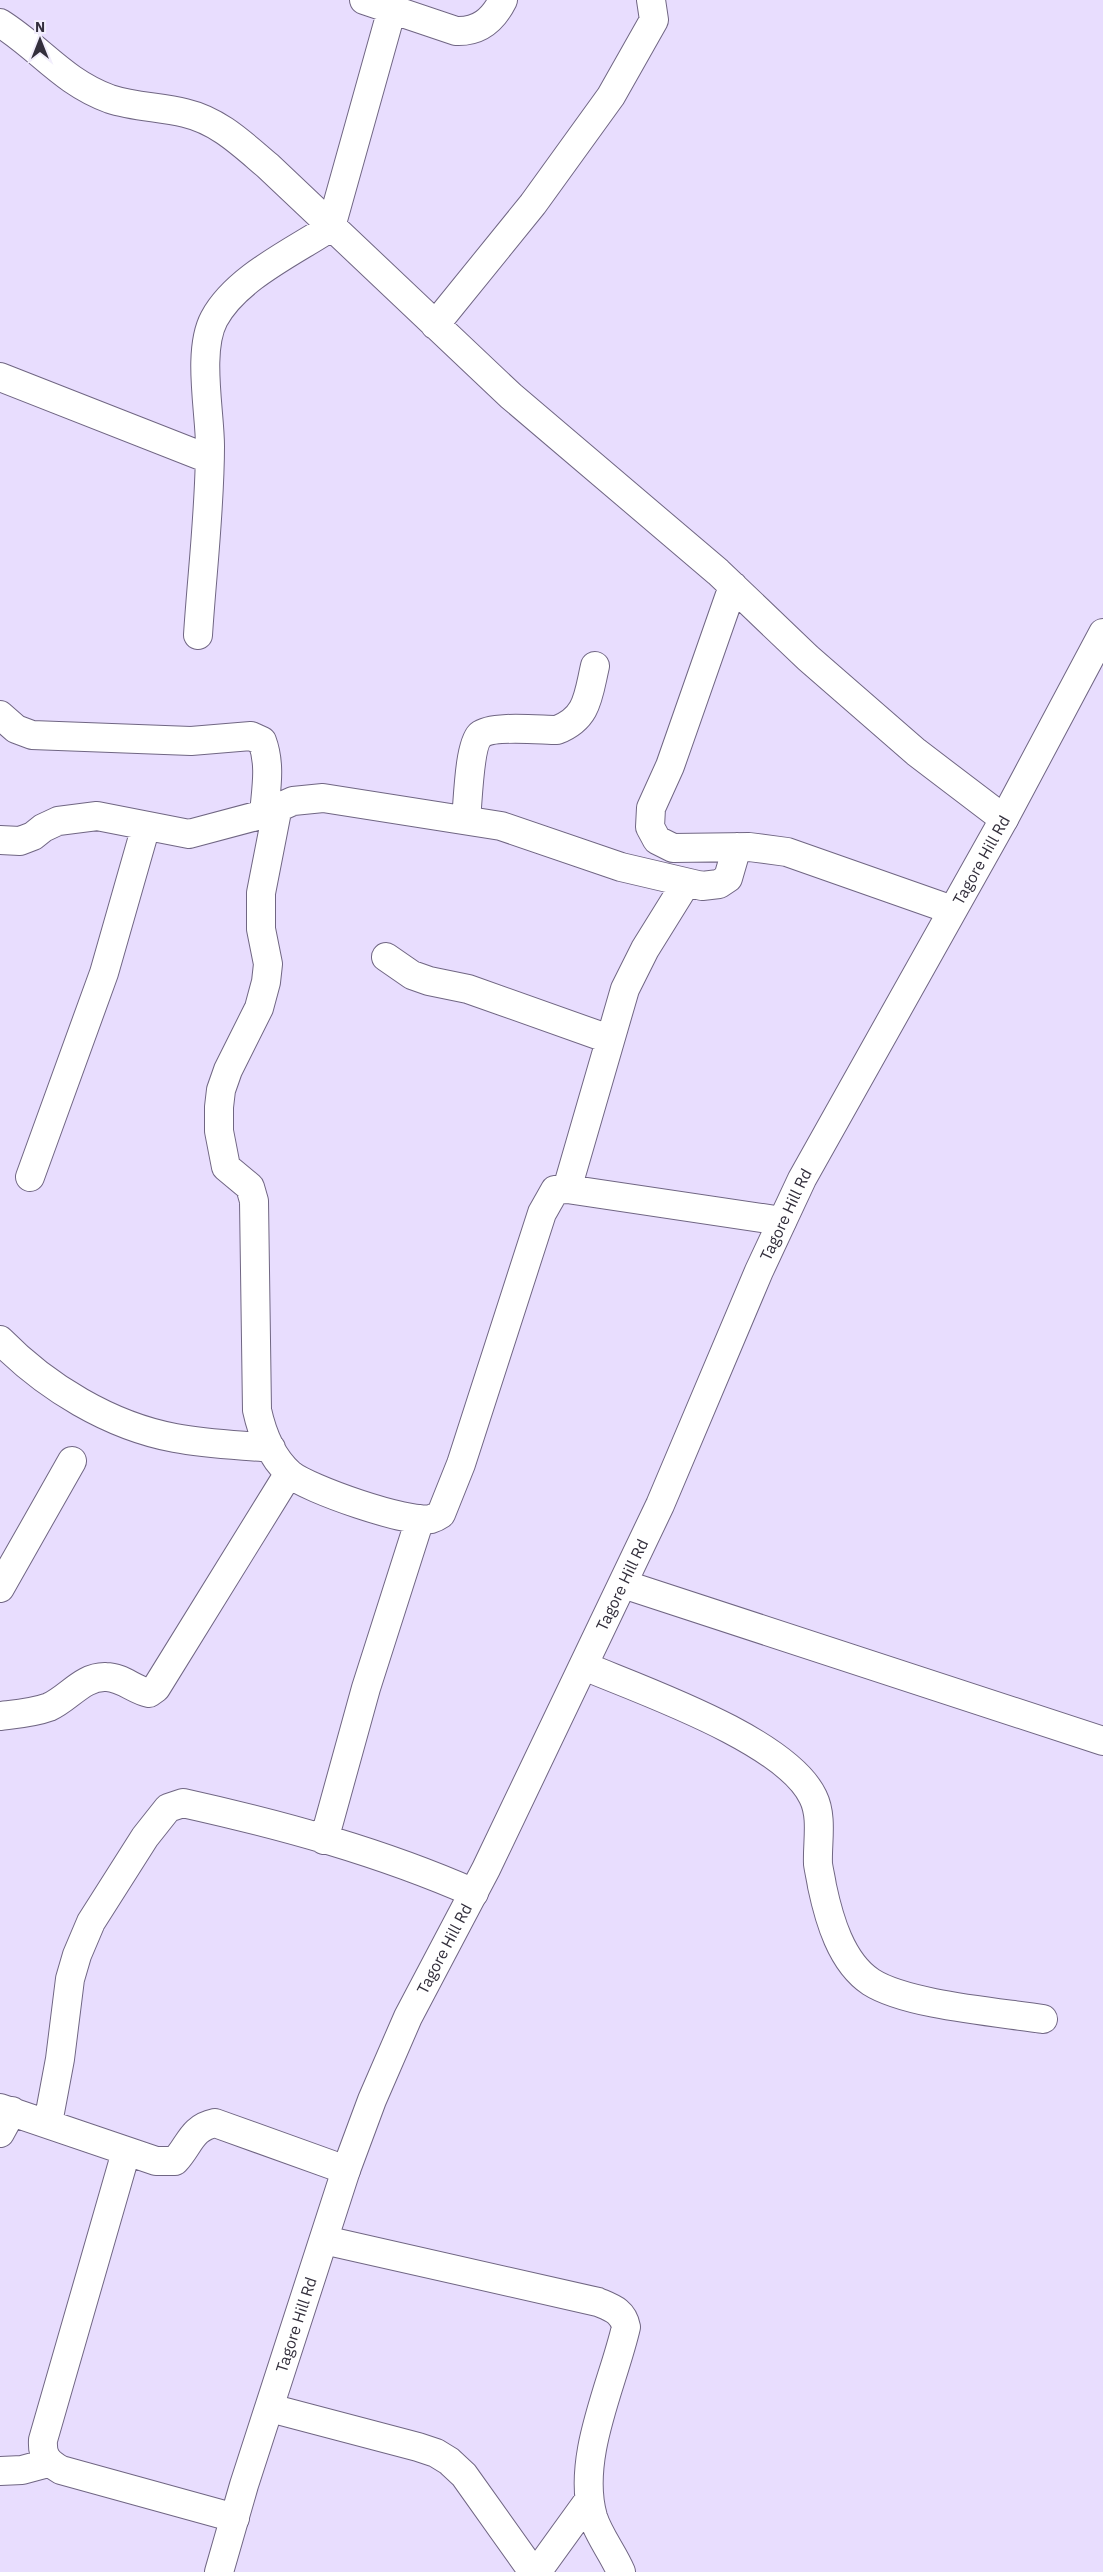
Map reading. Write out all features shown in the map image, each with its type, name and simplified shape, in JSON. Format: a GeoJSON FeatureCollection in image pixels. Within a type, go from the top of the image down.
{"type":"FeatureCollection","features":[{"type":"Feature","properties":{"kind":"street"},"geometry":{"type":"LineString","coordinates":[[364,0],[456,31],[469,31],[489,20],[503,0]]}},
{"type":"Feature","properties":{"kind":"street"},"geometry":{"type":"LineString","coordinates":[[436,325],[533,204],[611,96],[654,20],[650,0]]}},
{"type":"Feature","properties":{"kind":"street"},"geometry":{"type":"LineString","coordinates":[[198,635],[209,459],[206,376],[207,346],[213,321],[237,289],[332,227],[392,9]]}},
{"type":"Feature","properties":{"kind":"street"},"geometry":{"type":"LineString","coordinates":[[0,23],[72,81],[110,99],[185,113],[204,119],[226,130],[511,396],[689,547],[808,658],[916,752],[1004,819]]}},
{"type":"Feature","properties":{"kind":"street"},"geometry":{"type":"LineString","coordinates":[[0,377],[209,459]]}},
{"type":"Feature","properties":{"kind":"street"},"geometry":{"type":"LineString","coordinates":[[725,579],[670,766],[651,808],[650,827],[657,840],[673,848],[767,848],[806,857],[952,910]]}},
{"type":"Feature","properties":{"kind":"street","name":"Tagore Hill Rd"},"geometry":{"type":"LineString","coordinates":[[219,2572],[346,2170],[372,2100],[408,2017],[474,1894],[660,1506],[782,1221],[802,1179],[1004,819],[1103,633]]}},
{"type":"Feature","properties":{"kind":"street"},"geometry":{"type":"LineString","coordinates":[[466,819],[474,747],[480,736],[492,730],[557,730],[566,726],[577,719],[587,702],[595,666]]}},
{"type":"Feature","properties":{"kind":"street"},"geometry":{"type":"LineString","coordinates":[[0,715],[16,728],[32,735],[191,741],[251,736],[262,741],[266,753],[271,810],[261,893],[261,928],[268,964],[266,982],[259,1008],[228,1070],[221,1090],[219,1131],[226,1168],[250,1187],[254,1201],[257,1410],[262,1430],[271,1448],[289,1473],[305,1484],[370,1507],[420,1519],[430,1519],[441,1514],[448,1502],[542,1213],[555,1190],[567,1189],[782,1221]]}},
{"type":"Feature","properties":{"kind":"street"},"geometry":{"type":"LineString","coordinates":[[0,840],[20,841],[33,836],[42,828],[58,820],[97,816],[122,819],[146,826],[189,834],[271,810],[293,800],[323,798],[415,814],[466,819],[501,826],[572,852],[702,886],[719,884],[728,878],[737,847]]}},
{"type":"Feature","properties":{"kind":"street"},"geometry":{"type":"LineString","coordinates":[[30,1177],[104,974],[146,826]]}},
{"type":"Feature","properties":{"kind":"street"},"geometry":{"type":"LineString","coordinates":[[567,1189],[617,1011],[636,967],[686,883]]}},
{"type":"Feature","properties":{"kind":"street"},"geometry":{"type":"LineString","coordinates":[[386,957],[412,975],[428,981],[468,989],[609,1040]]}},
{"type":"Feature","properties":{"kind":"street"},"geometry":{"type":"LineString","coordinates":[[0,1340],[28,1367],[49,1382],[87,1405],[120,1421],[175,1438],[271,1448]]}},
{"type":"Feature","properties":{"kind":"street"},"geometry":{"type":"LineString","coordinates":[[0,1588],[72,1461]]}},
{"type":"Feature","properties":{"kind":"street"},"geometry":{"type":"LineString","coordinates":[[0,1716],[32,1713],[51,1706],[94,1677],[109,1677],[122,1681],[137,1690],[149,1693],[156,1688],[289,1473]]}},
{"type":"Feature","properties":{"kind":"street"},"geometry":{"type":"LineString","coordinates":[[324,1840],[366,1688],[420,1519]]}},
{"type":"Feature","properties":{"kind":"street"},"geometry":{"type":"LineString","coordinates":[[623,1584],[1103,1742]]}},
{"type":"Feature","properties":{"kind":"street"},"geometry":{"type":"LineString","coordinates":[[584,1666],[745,1736],[799,1778],[813,1797],[818,1814],[818,1864],[834,1930],[858,1970],[870,1981],[886,1990],[911,1997],[1043,2019]]}},
{"type":"Feature","properties":{"kind":"street"},"geometry":{"type":"LineString","coordinates":[[48,2124],[60,2059],[68,1987],[77,1955],[91,1922],[145,1837],[168,1808],[183,1802],[324,1840],[393,1860],[474,1894]]}},
{"type":"Feature","properties":{"kind":"street"},"geometry":{"type":"LineString","coordinates":[[4,2117],[48,2124],[156,2161],[175,2161],[185,2150],[195,2132],[204,2126],[215,2124],[346,2170]]}},
{"type":"Feature","properties":{"kind":"street"},"geometry":{"type":"LineString","coordinates":[[126,2152],[43,2440],[42,2452],[48,2463],[61,2470],[235,2518]]}},
{"type":"Feature","properties":{"kind":"street"},"geometry":{"type":"LineString","coordinates":[[324,2240],[598,2302],[614,2308],[624,2317],[626,2327],[592,2455],[589,2500],[594,2520],[621,2572]]}},
{"type":"Feature","properties":{"kind":"street"},"geometry":{"type":"LineString","coordinates":[[270,2408],[418,2447],[436,2453],[449,2461],[464,2475],[533,2572]]}},
{"type":"Feature","properties":{"kind":"street"},"geometry":{"type":"LineString","coordinates":[[0,2471],[22,2470],[48,2463]]}},
{"type":"Feature","properties":{"kind":"street"},"geometry":{"type":"LineString","coordinates":[[537,2572],[589,2500]]}}]}
